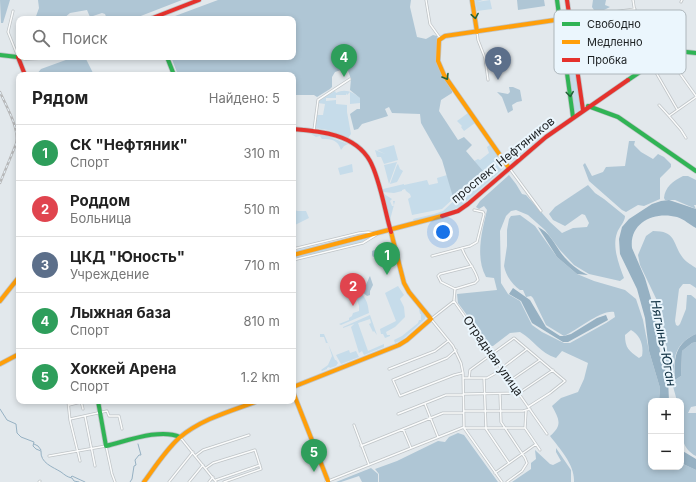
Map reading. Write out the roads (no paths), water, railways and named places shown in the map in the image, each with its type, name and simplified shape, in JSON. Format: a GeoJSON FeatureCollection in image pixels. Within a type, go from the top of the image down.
{"type":"FeatureCollection","features":[{"type":"Feature","properties":{"kind":"main road"},"geometry":{"type":"LineString","coordinates":[[159,16],[199,0]]}},
{"type":"Feature","properties":{"kind":"main road"},"geometry":{"type":"LineString","coordinates":[[472,0],[477,32]]}},
{"type":"Feature","properties":{"kind":"main road"},"geometry":{"type":"LineString","coordinates":[[557,0],[558,10]]}},
{"type":"Feature","properties":{"kind":"main road"},"geometry":{"type":"LineString","coordinates":[[567,0],[568,10]]}},
{"type":"Feature","properties":{"kind":"main road"},"geometry":{"type":"LineString","coordinates":[[509,168],[444,75],[438,61],[440,39],[445,36],[554,21]]}},
{"type":"Feature","properties":{"kind":"main road"},"geometry":{"type":"LineString","coordinates":[[686,52],[696,53]]}},
{"type":"Feature","properties":{"kind":"main road"},"geometry":{"type":"LineString","coordinates":[[0,55],[16,57]]}},
{"type":"Feature","properties":{"kind":"main road"},"geometry":{"type":"LineString","coordinates":[[19,60],[24,72]]}},
{"type":"Feature","properties":{"kind":"main road"},"geometry":{"type":"LineString","coordinates":[[168,60],[173,72]]}},
{"type":"Feature","properties":{"kind":"main road"},"geometry":{"type":"LineString","coordinates":[[567,74],[573,117]]}},
{"type":"Feature","properties":{"kind":"main road"},"geometry":{"type":"LineString","coordinates":[[578,74],[583,110]]}},
{"type":"Feature","properties":{"kind":"main road","name":"проспект Нефтяников"},"geometry":{"type":"LineString","coordinates":[[296,254],[436,219],[458,211],[573,117],[637,74]]}},
{"type":"Feature","properties":{"kind":"main road"},"geometry":{"type":"LineString","coordinates":[[588,106],[618,117],[696,171]]}},
{"type":"Feature","properties":{"kind":"main road"},"geometry":{"type":"LineString","coordinates":[[296,129],[314,130],[332,134],[348,140],[358,147],[368,158],[375,172],[405,284],[432,319],[407,340],[396,346],[296,386]]}},
{"type":"Feature","properties":{"kind":"main road"},"geometry":{"type":"LineString","coordinates":[[0,301],[16,281]]}},
{"type":"Feature","properties":{"kind":"main road"},"geometry":{"type":"LineString","coordinates":[[0,364],[16,356]]}},
{"type":"Feature","properties":{"kind":"main road"},"geometry":{"type":"LineString","coordinates":[[296,400],[327,482]]}},
{"type":"Feature","properties":{"kind":"main road"},"geometry":{"type":"LineString","coordinates":[[99,404],[106,446],[159,434],[176,434],[180,437]]}},
{"type":"Feature","properties":{"kind":"main road"},"geometry":{"type":"LineString","coordinates":[[144,482],[180,437],[196,426],[251,404]]}},
{"type":"Feature","properties":{"kind":"street"},"geometry":{"type":"LineString","coordinates":[[426,0],[430,24],[440,39]]}},
{"type":"Feature","properties":{"kind":"street"},"geometry":{"type":"LineString","coordinates":[[627,10],[634,9],[633,0]]}},
{"type":"Feature","properties":{"kind":"street"},"geometry":{"type":"LineString","coordinates":[[13,11],[8,32],[16,52]]}},
{"type":"Feature","properties":{"kind":"street"},"geometry":{"type":"LineString","coordinates":[[477,32],[478,40],[485,58],[488,80]]}},
{"type":"Feature","properties":{"kind":"street"},"geometry":{"type":"LineString","coordinates":[[658,74],[678,109]]}},
{"type":"Feature","properties":{"kind":"street"},"geometry":{"type":"LineString","coordinates":[[670,116],[696,97],[680,74]]}},
{"type":"Feature","properties":{"kind":"street"},"geometry":{"type":"LineString","coordinates":[[314,130],[318,100],[350,80]]}},
{"type":"Feature","properties":{"kind":"street"},"geometry":{"type":"LineString","coordinates":[[659,105],[670,116],[686,138]]}},
{"type":"Feature","properties":{"kind":"street"},"geometry":{"type":"LineString","coordinates":[[509,168],[541,210]]}},
{"type":"Feature","properties":{"kind":"street"},"geometry":{"type":"LineString","coordinates":[[432,256],[473,245],[477,242],[484,214],[483,212],[474,210]]}},
{"type":"Feature","properties":{"kind":"street"},"geometry":{"type":"LineString","coordinates":[[296,248],[364,232],[377,234]]}},
{"type":"Feature","properties":{"kind":"street"},"geometry":{"type":"LineString","coordinates":[[296,259],[363,243],[377,234]]}},
{"type":"Feature","properties":{"kind":"street"},"geometry":{"type":"LineString","coordinates":[[462,248],[466,258],[476,271],[478,281],[455,289],[441,282],[438,276],[472,266]]}},
{"type":"Feature","properties":{"kind":"street"},"geometry":{"type":"LineString","coordinates":[[455,289],[454,301],[432,319],[456,350],[461,363],[463,373],[464,428],[502,482]]}},
{"type":"Feature","properties":{"kind":"street","name":"Отрадная улица"},"geometry":{"type":"LineString","coordinates":[[454,301],[547,434]]}},
{"type":"Feature","properties":{"kind":"street"},"geometry":{"type":"LineString","coordinates":[[469,378],[470,370],[514,338],[565,381],[526,411],[525,428],[540,450]]}},
{"type":"Feature","properties":{"kind":"street"},"geometry":{"type":"LineString","coordinates":[[389,370],[435,351],[449,340]]}},
{"type":"Feature","properties":{"kind":"street"},"geometry":{"type":"LineString","coordinates":[[463,378],[484,378],[493,375],[527,349]]}},
{"type":"Feature","properties":{"kind":"street"},"geometry":{"type":"LineString","coordinates":[[456,350],[446,358],[393,380],[400,396],[454,375],[463,373]]}},
{"type":"Feature","properties":{"kind":"street"},"geometry":{"type":"LineString","coordinates":[[510,380],[540,360]]}},
{"type":"Feature","properties":{"kind":"street"},"geometry":{"type":"LineString","coordinates":[[398,414],[446,395],[519,393],[553,370]]}},
{"type":"Feature","properties":{"kind":"street"},"geometry":{"type":"LineString","coordinates":[[484,378],[485,428],[509,463]]}},
{"type":"Feature","properties":{"kind":"street"},"geometry":{"type":"LineString","coordinates":[[500,394],[501,421],[504,428],[527,462],[522,471],[507,482]]}},
{"type":"Feature","properties":{"kind":"street"},"geometry":{"type":"LineString","coordinates":[[73,404],[69,405],[70,419],[80,461]]}},
{"type":"Feature","properties":{"kind":"street"},"geometry":{"type":"LineString","coordinates":[[82,404],[83,408]]}},
{"type":"Feature","properties":{"kind":"street"},"geometry":{"type":"LineString","coordinates":[[425,404],[438,437]]}},
{"type":"Feature","properties":{"kind":"street"},"geometry":{"type":"LineString","coordinates":[[70,419],[107,411],[109,416],[119,415],[122,429]]}},
{"type":"Feature","properties":{"kind":"street"},"geometry":{"type":"LineString","coordinates":[[362,446],[445,413],[526,411]]}},
{"type":"Feature","properties":{"kind":"street"},"geometry":{"type":"LineString","coordinates":[[85,416],[95,466]]}},
{"type":"Feature","properties":{"kind":"street"},"geometry":{"type":"LineString","coordinates":[[354,425],[369,465]]}},
{"type":"Feature","properties":{"kind":"street"},"geometry":{"type":"LineString","coordinates":[[327,482],[464,428],[525,428]]}},
{"type":"Feature","properties":{"kind":"street"},"geometry":{"type":"LineString","coordinates":[[403,429],[411,448]]}},
{"type":"Feature","properties":{"kind":"street"},"geometry":{"type":"LineString","coordinates":[[195,456],[203,450],[249,435]]}},
{"type":"Feature","properties":{"kind":"street"},"geometry":{"type":"LineString","coordinates":[[180,437],[216,481],[260,465]]}},
{"type":"Feature","properties":{"kind":"street"},"geometry":{"type":"LineString","coordinates":[[495,472],[536,444]]}},
{"type":"Feature","properties":{"kind":"street"},"geometry":{"type":"LineString","coordinates":[[49,456],[106,446],[115,482]]}},
{"type":"Feature","properties":{"kind":"street"},"geometry":{"type":"LineString","coordinates":[[206,468],[213,463],[254,450],[261,470],[224,482]]}},
{"type":"Feature","properties":{"kind":"street"},"geometry":{"type":"LineString","coordinates":[[169,482],[192,452]]}},
{"type":"Feature","properties":{"kind":"street"},"geometry":{"type":"LineString","coordinates":[[189,482],[203,465]]}},
{"type":"Feature","properties":{"kind":"street"},"geometry":{"type":"LineString","coordinates":[[209,482],[213,477]]}},
{"type":"Feature","properties":{"kind":"waterway"},"geometry":{"type":"LineString","coordinates":[[0,409],[7,420],[16,424],[17,433],[21,437],[34,442],[33,446],[41,451],[41,455],[45,462],[66,476],[72,478],[74,481],[79,482]]}},
{"type":"Feature","properties":{"kind":"waterway"},"geometry":{"type":"LineString","coordinates":[[34,444],[41,450]]}},
{"type":"Feature","properties":{"kind":"waterway"},"geometry":{"type":"LineString","coordinates":[[130,482],[132,479],[134,466],[136,465],[135,460],[139,455],[141,455],[138,444]]}},
{"type":"Feature","properties":{"kind":"waterway"},"geometry":{"type":"LineString","coordinates":[[71,477],[72,476],[85,482]]}},
{"type":"Feature","properties":{"kind":"railway"},"geometry":{"type":"LineString","coordinates":[[0,92],[12,118],[16,132]]}},
{"type":"Feature","properties":{"kind":"railway"},"geometry":{"type":"LineString","coordinates":[[0,183],[16,144]]}},
{"type":"Feature","properties":{"kind":"place","name":"Лыжная база"},"geometry":{"type":"Point","coordinates":[344,77]}},
{"type":"Feature","properties":{"kind":"place","name":"ЦКД \"Юность\""},"geometry":{"type":"Point","coordinates":[498,80]}},
{"type":"Feature","properties":{"kind":"place","name":"СК \"Нефтяник\""},"geometry":{"type":"Point","coordinates":[387,275]}},
{"type":"Feature","properties":{"kind":"place","name":"Роддом"},"geometry":{"type":"Point","coordinates":[353,306]}},
{"type":"Feature","properties":{"kind":"place","name":"Хоккей Арена"},"geometry":{"type":"Point","coordinates":[314,472]}},
{"type":"Feature","properties":{"kind":"water label","name":"Нягынь-Юган"},"geometry":{"type":"Point","coordinates":[664,343]}}]}
